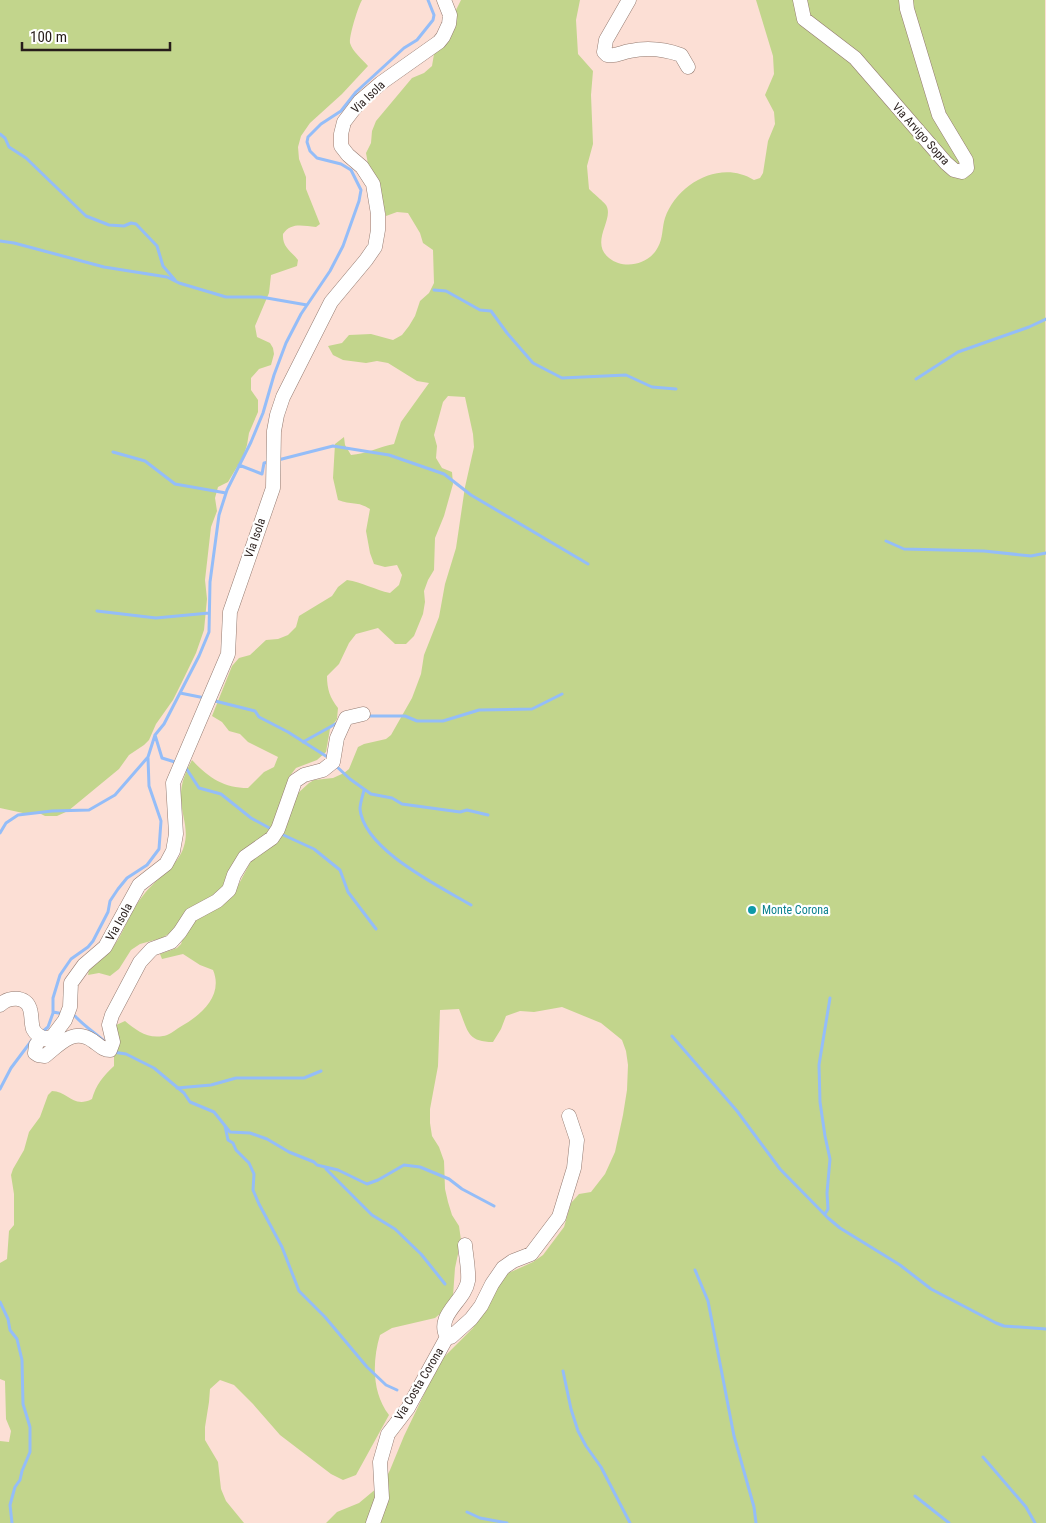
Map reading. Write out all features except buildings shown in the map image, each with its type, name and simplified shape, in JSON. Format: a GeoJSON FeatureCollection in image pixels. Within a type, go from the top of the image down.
{"type":"FeatureCollection","features":[{"type":"Feature","properties":{"kind":"street","name":"Via Isola"},"geometry":{"type":"LineString","coordinates":[[41,1038],[46,1039],[53,1036],[64,1020],[70,1007],[71,983],[84,965],[105,947],[139,885],[166,864],[174,851],[176,834],[173,783],[228,654],[230,612],[272,488],[274,431],[277,415],[331,302],[366,260],[375,246],[378,230],[376,198],[368,174],[341,146],[344,122],[360,101],[380,83],[439,42],[449,24],[450,15],[444,0]]}},
{"type":"Feature","properties":{"kind":"street"},"geometry":{"type":"LineString","coordinates":[[629,0],[606,40],[604,52],[607,55],[613,56],[648,48],[665,50],[681,55],[688,67]]}},
{"type":"Feature","properties":{"kind":"street","name":"Via Arvigo Sopra"},"geometry":{"type":"LineString","coordinates":[[800,0],[804,19],[855,58],[946,163],[954,170],[962,172],[967,168],[966,160],[939,115],[907,9],[906,0]]}},
{"type":"Feature","properties":{"kind":"street"},"geometry":{"type":"LineString","coordinates":[[3,1002],[14,998],[24,1001],[30,1008],[33,1029],[41,1038],[36,1045],[35,1053],[38,1056],[45,1056],[69,1037],[78,1035],[87,1037],[104,1050],[110,1050],[113,1042],[110,1025],[112,1015],[140,962],[152,949],[171,942],[191,915],[217,901],[228,890],[234,875],[245,857],[272,838],[278,829],[295,781],[304,775],[323,770],[333,762],[337,738],[346,718],[363,714]]}},
{"type":"Feature","properties":{"kind":"street","name":"Via Costa Corona"},"geometry":{"type":"LineString","coordinates":[[373,1523],[382,1498],[380,1462],[388,1434],[408,1408],[447,1337],[451,1337],[471,1319],[481,1306],[492,1284],[503,1268],[512,1261],[531,1254],[559,1217],[574,1168],[578,1140],[569,1116]]}},
{"type":"Feature","properties":{"kind":"street"},"geometry":{"type":"LineString","coordinates":[[447,1337],[444,1331],[446,1317],[464,1293],[468,1280],[465,1245]]}},
{"type":"Feature","properties":{"kind":"green space"},"geometry":{"type":"Polygon","coordinates":[[[0,0],[362,0],[354,22],[350,43],[355,52],[368,66],[342,94],[310,123],[301,136],[298,147],[299,159],[306,177],[306,189],[320,224],[316,227],[294,226],[283,234],[285,246],[298,260],[297,266],[271,275],[269,293],[255,326],[257,337],[270,343],[274,354],[271,365],[259,369],[251,378],[251,390],[258,400],[258,412],[249,433],[243,457],[228,482],[218,487],[215,498],[217,511],[211,527],[205,580],[207,599],[204,630],[196,653],[173,700],[156,724],[149,740],[129,755],[119,769],[68,811],[57,816],[23,813],[0,808],[0,0]]]}},
{"type":"Feature","properties":{"kind":"green space"},"geometry":{"type":"Polygon","coordinates":[[[461,0],[580,0],[576,20],[578,54],[593,71],[591,95],[593,144],[587,166],[589,189],[606,205],[608,211],[601,245],[603,252],[615,262],[629,265],[642,262],[654,253],[660,244],[665,218],[671,205],[679,194],[690,185],[702,178],[715,174],[728,172],[741,174],[754,180],[760,178],[763,173],[768,141],[775,124],[774,112],[765,95],[774,74],[773,56],[756,0],[1045,0],[1046,1523],[326,1523],[337,1512],[359,1503],[385,1480],[440,1361],[473,1328],[502,1276],[533,1262],[543,1255],[564,1227],[571,1203],[579,1194],[591,1192],[605,1174],[615,1152],[623,1115],[627,1090],[628,1065],[626,1051],[622,1040],[601,1023],[562,1007],[534,1012],[520,1011],[506,1016],[493,1042],[478,1040],[473,1037],[467,1029],[459,1009],[440,1010],[438,1066],[430,1109],[430,1123],[432,1136],[439,1147],[444,1161],[445,1189],[452,1215],[459,1226],[461,1240],[455,1268],[453,1296],[446,1309],[435,1318],[392,1328],[380,1335],[377,1345],[375,1377],[379,1397],[389,1415],[356,1475],[343,1480],[331,1474],[280,1435],[234,1385],[220,1380],[210,1389],[205,1440],[218,1462],[221,1489],[226,1501],[244,1523],[0,1523],[0,1441],[9,1442],[11,1431],[6,1419],[5,1381],[0,1379],[0,1263],[7,1259],[9,1231],[14,1225],[14,1194],[11,1175],[24,1150],[29,1132],[40,1117],[48,1095],[52,1091],[80,1102],[92,1099],[100,1081],[114,1066],[114,1026],[125,1021],[147,1035],[165,1036],[195,1017],[208,1004],[213,997],[215,988],[216,979],[213,970],[200,965],[183,954],[162,959],[160,954],[177,948],[192,923],[232,897],[251,861],[275,844],[297,794],[314,780],[333,778],[344,773],[349,769],[358,747],[386,739],[391,735],[412,698],[421,674],[424,655],[439,617],[445,584],[456,548],[465,487],[474,447],[465,397],[448,396],[443,402],[434,435],[437,446],[436,458],[442,468],[452,472],[453,484],[444,516],[435,538],[434,570],[424,591],[423,614],[414,636],[406,644],[395,644],[378,628],[356,634],[349,643],[339,664],[327,676],[330,693],[338,708],[337,719],[330,729],[326,752],[317,760],[296,768],[289,777],[275,825],[223,887],[172,932],[162,938],[140,944],[131,950],[119,969],[110,976],[99,973],[88,975],[89,970],[114,946],[141,898],[173,865],[181,853],[186,834],[181,789],[185,774],[192,760],[204,772],[224,784],[248,788],[264,772],[274,767],[278,757],[248,742],[240,734],[229,731],[222,722],[212,716],[232,666],[239,658],[250,655],[266,640],[278,639],[288,635],[296,627],[299,616],[332,596],[338,587],[347,580],[390,593],[399,585],[402,575],[397,565],[385,567],[374,564],[366,531],[370,509],[362,505],[338,500],[333,478],[335,444],[344,437],[345,445],[351,455],[394,444],[401,422],[429,383],[417,381],[388,363],[343,360],[333,355],[328,346],[342,343],[349,335],[371,334],[393,340],[402,335],[415,316],[420,301],[429,293],[434,283],[433,250],[423,243],[420,233],[408,213],[397,212],[386,216],[380,189],[368,164],[366,153],[371,143],[372,131],[376,121],[412,78],[424,73],[432,66],[434,54],[461,0]]]}},
{"type":"Feature","properties":{"kind":"waterway"},"geometry":{"type":"LineString","coordinates":[[0,833],[6,823],[18,815],[52,811],[89,810],[115,795],[148,757],[155,735],[164,724],[199,656],[209,632],[210,582],[219,515],[227,490],[263,413],[286,343],[301,314],[330,271],[343,246],[359,201],[361,190],[351,170],[341,164],[317,158],[310,151],[307,142],[308,137],[321,124],[341,111],[356,92],[404,48],[417,40],[433,20],[434,15],[428,0]]}},
{"type":"Feature","properties":{"kind":"waterway"},"geometry":{"type":"LineString","coordinates":[[0,134],[5,138],[9,147],[26,158],[86,216],[109,225],[124,226],[131,223],[136,224],[157,246],[163,266],[175,280]]}},
{"type":"Feature","properties":{"kind":"waterway"},"geometry":{"type":"LineString","coordinates":[[0,241],[104,267],[167,277],[179,283],[226,297],[261,297],[307,305]]}},
{"type":"Feature","properties":{"kind":"waterway"},"geometry":{"type":"LineString","coordinates":[[434,290],[446,291],[480,310],[491,311],[533,363],[562,378],[626,375],[652,387],[676,389]]}},
{"type":"Feature","properties":{"kind":"waterway"},"geometry":{"type":"LineString","coordinates":[[916,379],[958,352],[1029,327],[1046,319]]}},
{"type":"Feature","properties":{"kind":"waterway"},"geometry":{"type":"LineString","coordinates":[[278,460],[333,446],[389,455],[444,474],[471,495],[588,564]]}},
{"type":"Feature","properties":{"kind":"waterway"},"geometry":{"type":"LineString","coordinates":[[113,452],[145,461],[175,484],[226,493]]}},
{"type":"Feature","properties":{"kind":"waterway"},"geometry":{"type":"LineString","coordinates":[[239,465],[262,474],[264,463],[269,462]]}},
{"type":"Feature","properties":{"kind":"waterway"},"geometry":{"type":"LineString","coordinates":[[886,541],[904,549],[984,551],[1031,556],[1046,553]]}},
{"type":"Feature","properties":{"kind":"waterway"},"geometry":{"type":"LineString","coordinates":[[97,611],[156,618],[209,613]]}},
{"type":"Feature","properties":{"kind":"waterway"},"geometry":{"type":"LineString","coordinates":[[180,693],[205,698]]}},
{"type":"Feature","properties":{"kind":"waterway"},"geometry":{"type":"LineString","coordinates":[[367,716],[405,716],[417,721],[443,721],[479,710],[532,709],[562,694]]}},
{"type":"Feature","properties":{"kind":"waterway"},"geometry":{"type":"LineString","coordinates":[[211,700],[255,711],[259,717],[288,732],[329,758]]}},
{"type":"Feature","properties":{"kind":"waterway"},"geometry":{"type":"LineString","coordinates":[[303,742],[339,722]]}},
{"type":"Feature","properties":{"kind":"waterway"},"geometry":{"type":"LineString","coordinates":[[155,735],[162,758],[178,763]]}},
{"type":"Feature","properties":{"kind":"waterway"},"geometry":{"type":"LineString","coordinates":[[41,1033],[48,1027],[53,1013],[53,998],[60,975],[71,959],[93,941],[108,912],[110,901],[118,889],[127,878],[147,865],[159,849],[161,821],[149,786],[148,758]]}},
{"type":"Feature","properties":{"kind":"waterway"},"geometry":{"type":"LineString","coordinates":[[184,765],[199,788],[221,794],[251,818],[273,830]]}},
{"type":"Feature","properties":{"kind":"waterway"},"geometry":{"type":"LineString","coordinates":[[335,765],[371,794],[392,798],[402,804],[460,812],[467,810],[488,815]]}},
{"type":"Feature","properties":{"kind":"waterway"},"geometry":{"type":"LineString","coordinates":[[364,790],[360,809],[365,824],[375,839],[405,865],[471,905]]}},
{"type":"Feature","properties":{"kind":"waterway"},"geometry":{"type":"LineString","coordinates":[[279,833],[314,849],[340,870],[348,892],[376,929]]}},
{"type":"Feature","properties":{"kind":"waterway"},"geometry":{"type":"LineString","coordinates":[[825,1214],[828,1209],[827,1193],[830,1159],[820,1102],[819,1065],[830,998]]}},
{"type":"Feature","properties":{"kind":"waterway"},"geometry":{"type":"LineString","coordinates":[[53,1012],[64,1014]]}},
{"type":"Feature","properties":{"kind":"waterway"},"geometry":{"type":"LineString","coordinates":[[70,1015],[75,1016],[104,1041]]}},
{"type":"Feature","properties":{"kind":"waterway"},"geometry":{"type":"LineString","coordinates":[[672,1036],[737,1111],[780,1169],[840,1228],[900,1265],[931,1289],[996,1323],[1004,1326],[1046,1329]]}},
{"type":"Feature","properties":{"kind":"waterway"},"geometry":{"type":"LineString","coordinates":[[0,1089],[11,1068],[32,1040]]}},
{"type":"Feature","properties":{"kind":"waterway"},"geometry":{"type":"LineString","coordinates":[[113,1052],[126,1054],[154,1068],[184,1093],[190,1102],[214,1112],[230,1132],[250,1133],[267,1139],[317,1165],[338,1170],[367,1184],[404,1165],[420,1167],[449,1179],[462,1189],[494,1206]]}},
{"type":"Feature","properties":{"kind":"waterway"},"geometry":{"type":"LineString","coordinates":[[177,1088],[211,1085],[236,1078],[304,1078],[321,1071]]}},
{"type":"Feature","properties":{"kind":"waterway"},"geometry":{"type":"LineString","coordinates":[[225,1126],[228,1140],[233,1143],[236,1150],[249,1163],[254,1174],[253,1190],[282,1247],[299,1291],[325,1317],[367,1367],[386,1385],[397,1390]]}},
{"type":"Feature","properties":{"kind":"waterway"},"geometry":{"type":"LineString","coordinates":[[326,1169],[372,1215],[395,1229],[421,1254],[445,1284]]}},
{"type":"Feature","properties":{"kind":"waterway"},"geometry":{"type":"LineString","coordinates":[[695,1270],[708,1301],[734,1436],[754,1507],[756,1523]]}},
{"type":"Feature","properties":{"kind":"waterway"},"geometry":{"type":"LineString","coordinates":[[0,1302],[8,1319],[10,1330],[17,1339],[22,1360],[23,1404],[30,1427],[30,1452],[20,1480],[15,1487],[10,1505],[12,1523]]}},
{"type":"Feature","properties":{"kind":"waterway"},"geometry":{"type":"LineString","coordinates":[[563,1371],[578,1431],[601,1467],[630,1523]]}},
{"type":"Feature","properties":{"kind":"waterway"},"geometry":{"type":"LineString","coordinates":[[983,1457],[1026,1507],[1035,1523]]}},
{"type":"Feature","properties":{"kind":"waterway"},"geometry":{"type":"LineString","coordinates":[[915,1496],[949,1523]]}},
{"type":"Feature","properties":{"kind":"waterway"},"geometry":{"type":"LineString","coordinates":[[467,1512],[480,1518],[507,1523]]}},
{"type":"Feature","properties":{"kind":"place","name":"Monte Corona"},"geometry":{"type":"Point","coordinates":[752,910]}}]}
